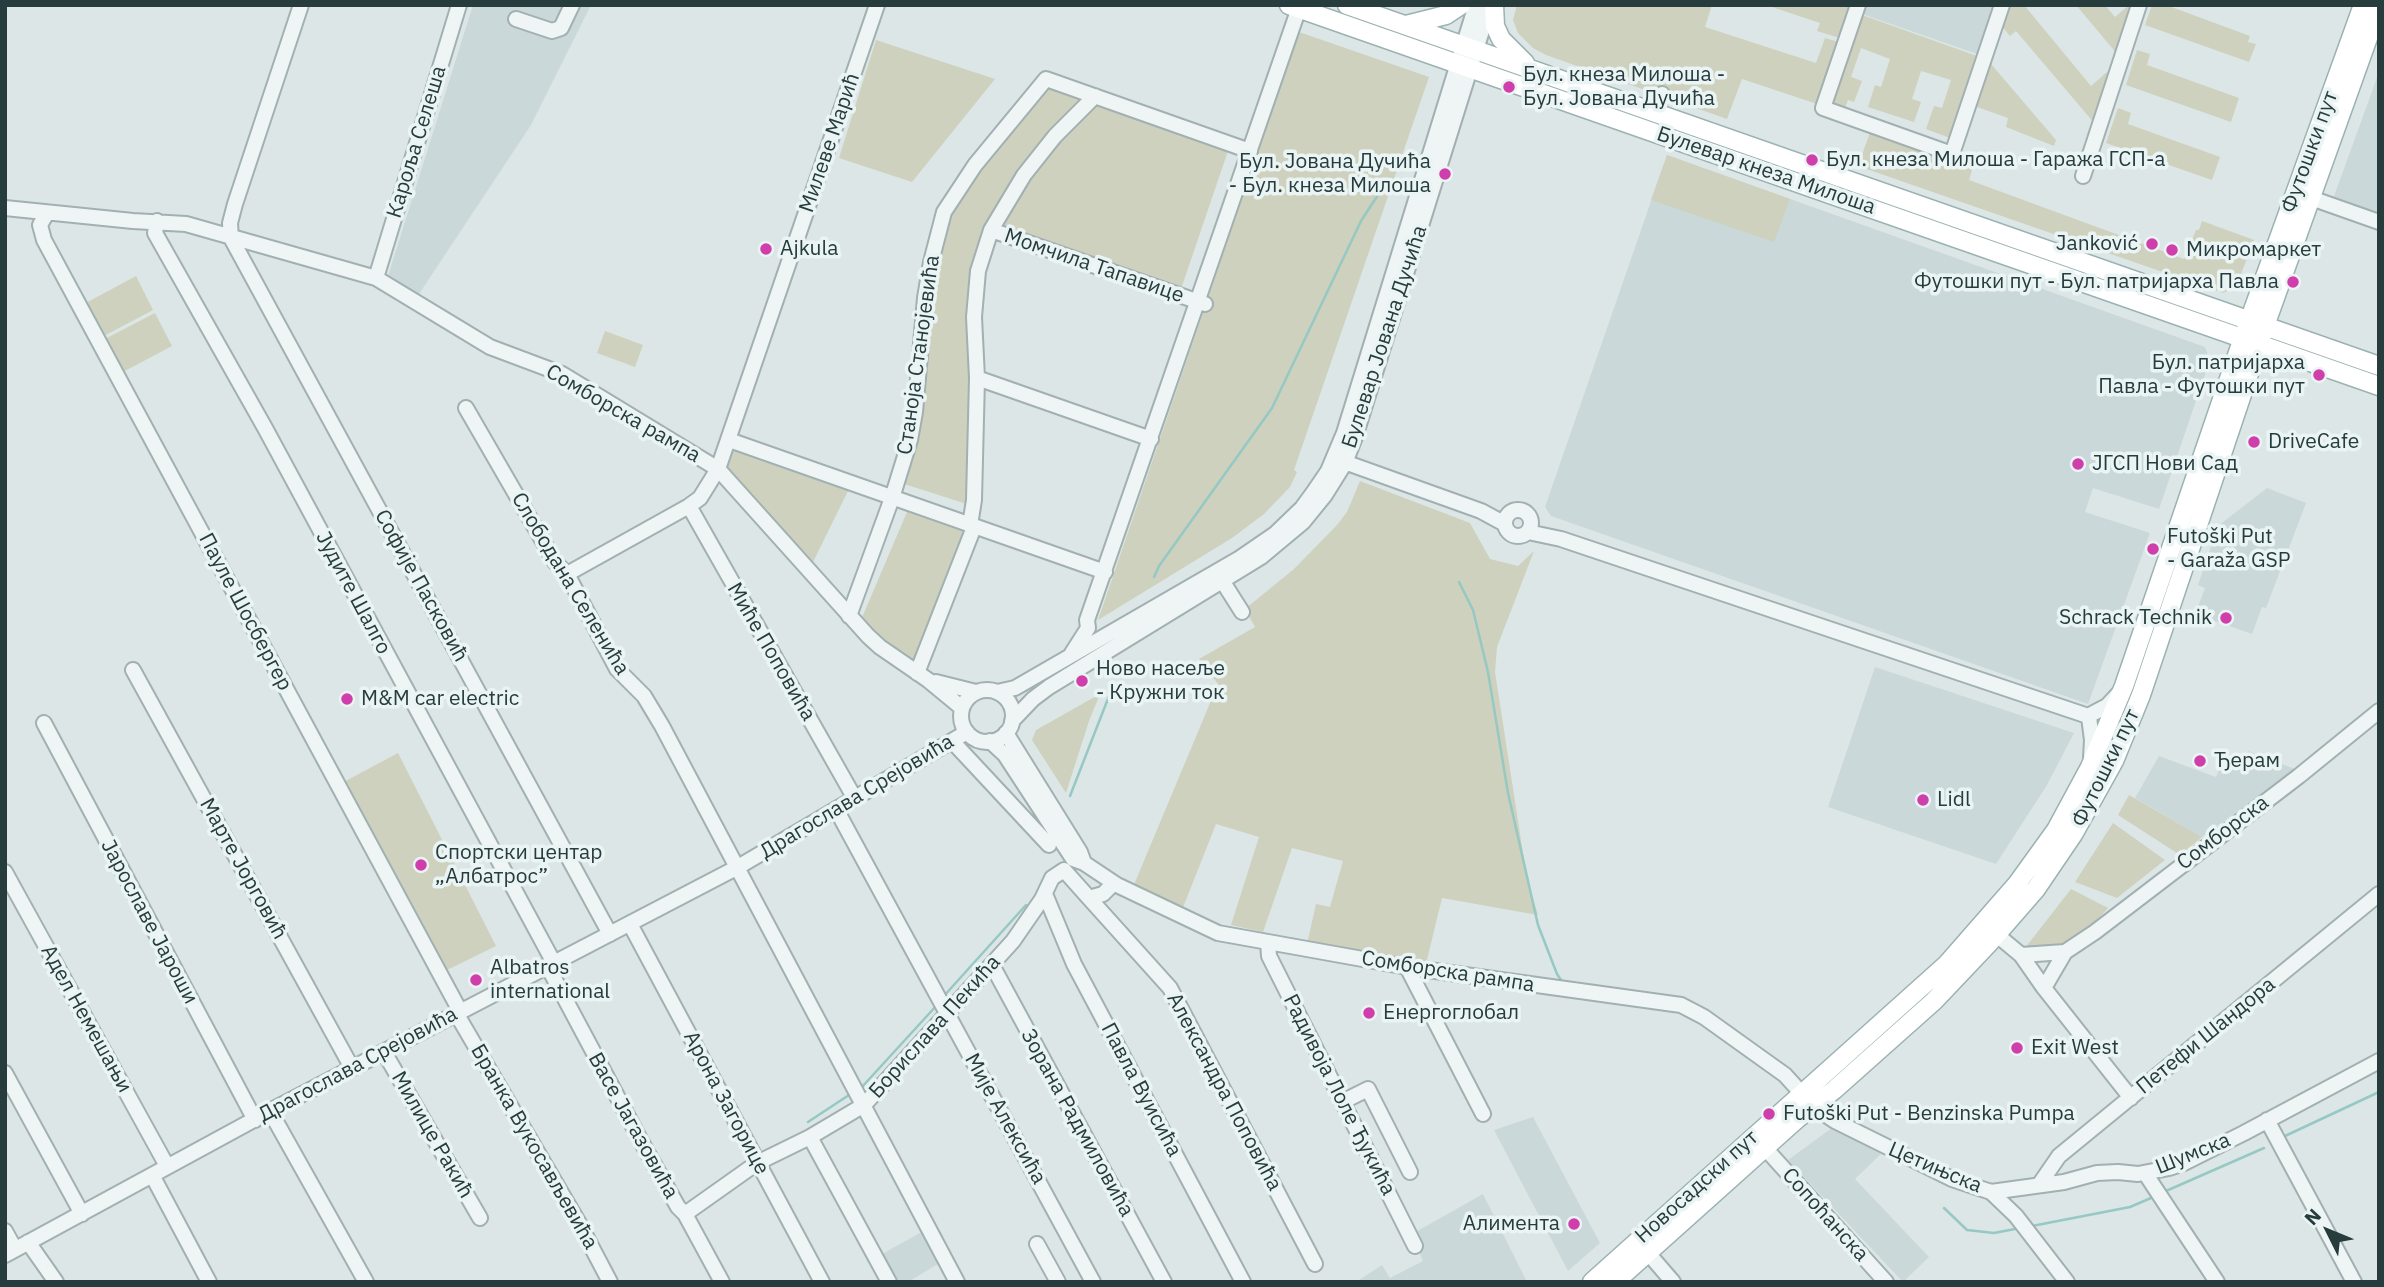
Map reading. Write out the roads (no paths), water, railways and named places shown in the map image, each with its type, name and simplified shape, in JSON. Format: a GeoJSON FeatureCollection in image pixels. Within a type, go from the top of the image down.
{"type":"FeatureCollection","features":[{"type":"Feature","properties":{"kind":"main road","name":"Булевар кнеза Милоша"},"geometry":{"type":"LineString","coordinates":[[1347,5],[1857,183],[2254,332]]}},
{"type":"Feature","properties":{"kind":"main road"},"geometry":{"type":"LineString","coordinates":[[1405,25],[1446,15],[1461,5]]}},
{"type":"Feature","properties":{"kind":"main road"},"geometry":{"type":"LineString","coordinates":[[1492,5],[1495,26],[1502,39],[1533,70]]}},
{"type":"Feature","properties":{"kind":"main road","name":"Футошки пут"},"geometry":{"type":"LineString","coordinates":[[1814,1107],[1934,1001],[1997,935],[2047,873],[2080,824],[2114,761],[2141,695],[2254,332],[2363,5]]}},
{"type":"Feature","properties":{"kind":"main road","name":"Булевар кнеза Милоша"},"geometry":{"type":"LineString","coordinates":[[1294,7],[1851,201],[2254,332]]}},
{"type":"Feature","properties":{"kind":"main road","name":"Футошки пут"},"geometry":{"type":"LineString","coordinates":[[1802,1093],[1918,992],[1984,923],[2017,884],[2056,830],[2090,767],[2124,686],[2233,366],[2254,332],[2311,198],[2379,7]]}},
{"type":"Feature","properties":{"kind":"main road"},"geometry":{"type":"LineString","coordinates":[[1851,201],[1857,183]]}},
{"type":"Feature","properties":{"kind":"main road"},"geometry":{"type":"LineString","coordinates":[[2254,332],[2379,366]]}},
{"type":"Feature","properties":{"kind":"main road"},"geometry":{"type":"LineString","coordinates":[[2254,332],[2379,386]]}},
{"type":"Feature","properties":{"kind":"main road","name":"Новосадски пут"},"geometry":{"type":"LineString","coordinates":[[1592,1282],[1802,1093]]}},
{"type":"Feature","properties":{"kind":"main road","name":"Новосадски пут"},"geometry":{"type":"LineString","coordinates":[[1615,1282],[1814,1107]]}},
{"type":"Feature","properties":{"kind":"street"},"geometry":{"type":"LineString","coordinates":[[231,238],[230,223],[234,204],[301,5]]}},
{"type":"Feature","properties":{"kind":"street","name":"Кароља Селеша"},"geometry":{"type":"LineString","coordinates":[[376,278],[459,5]]}},
{"type":"Feature","properties":{"kind":"street"},"geometry":{"type":"LineString","coordinates":[[516,19],[552,31],[561,28],[572,5]]}},
{"type":"Feature","properties":{"kind":"street","name":"Милеве Марић"},"geometry":{"type":"LineString","coordinates":[[567,574],[689,506],[700,498],[718,469],[877,5]]}},
{"type":"Feature","properties":{"kind":"street","name":"Булевар Јована Дучића"},"geometry":{"type":"LineString","coordinates":[[1009,727],[1033,699],[1048,687],[1223,582],[1281,543],[1325,495],[1339,461],[1344,433],[1400,254],[1469,48],[1476,5]]}},
{"type":"Feature","properties":{"kind":"street","name":"Булевар Јована Дучића"},"geometry":{"type":"LineString","coordinates":[[1469,48],[1492,5]]}},
{"type":"Feature","properties":{"kind":"street"},"geometry":{"type":"LineString","coordinates":[[1858,5],[1823,108],[1952,154],[2002,5]]}},
{"type":"Feature","properties":{"kind":"street"},"geometry":{"type":"LineString","coordinates":[[2083,177],[2139,5]]}},
{"type":"Feature","properties":{"kind":"street","name":"Момчила Тапавице"},"geometry":{"type":"LineString","coordinates":[[1070,657],[1088,628],[1087,620],[1202,303],[1294,7]]}},
{"type":"Feature","properties":{"kind":"street","name":"Станоја Станојевића"},"geometry":{"type":"LineString","coordinates":[[849,616],[910,440],[925,298],[944,212],[975,166],[1045,79],[1095,96]]}},
{"type":"Feature","properties":{"kind":"street"},"geometry":{"type":"LineString","coordinates":[[1656,112],[1662,94]]}},
{"type":"Feature","properties":{"kind":"street"},"geometry":{"type":"LineString","coordinates":[[923,676],[972,526],[977,378],[974,317],[978,271],[991,230],[1024,175],[1055,136],[1095,96],[1250,151]]}},
{"type":"Feature","properties":{"kind":"street"},"geometry":{"type":"LineString","coordinates":[[2311,198],[2379,222]]}},
{"type":"Feature","properties":{"kind":"street","name":"Сомборска рампа"},"geometry":{"type":"LineString","coordinates":[[5,208],[186,224],[376,278],[490,347],[562,374],[718,469],[880,648],[923,676],[962,708]]}},
{"type":"Feature","properties":{"kind":"street","name":"Пауле Шосбергер"},"geometry":{"type":"LineString","coordinates":[[47,213],[41,222],[42,236],[458,1012]]}},
{"type":"Feature","properties":{"kind":"street","name":"Јудите Шалго"},"geometry":{"type":"LineString","coordinates":[[157,221],[155,233],[265,428],[551,965]]}},
{"type":"Feature","properties":{"kind":"street","name":"Момчила Тапавице"},"geometry":{"type":"LineString","coordinates":[[991,230],[1202,303]]}},
{"type":"Feature","properties":{"kind":"street","name":"Софије Пасковић"},"geometry":{"type":"LineString","coordinates":[[231,238],[610,934]]}},
{"type":"Feature","properties":{"kind":"street"},"geometry":{"type":"LineString","coordinates":[[977,378],[1151,439]]}},
{"type":"Feature","properties":{"kind":"street","name":"Слободана Селенића"},"geometry":{"type":"LineString","coordinates":[[466,408],[555,562],[567,574],[617,669],[644,696],[662,726],[957,1282]]}},
{"type":"Feature","properties":{"kind":"street"},"geometry":{"type":"LineString","coordinates":[[729,440],[1105,572]]}},
{"type":"Feature","properties":{"kind":"street"},"geometry":{"type":"LineString","coordinates":[[1339,461],[1481,511],[1493,512],[1506,520],[1509,533],[1516,537],[1530,528]]}},
{"type":"Feature","properties":{"kind":"street","name":"Булевар Јована Дучића"},"geometry":{"type":"LineString","coordinates":[[997,691],[1015,688],[1240,558],[1275,534],[1302,508],[1328,471],[1339,461]]}},
{"type":"Feature","properties":{"kind":"street","name":"Миће Поповића"},"geometry":{"type":"LineString","coordinates":[[689,506],[854,797]]}},
{"type":"Feature","properties":{"kind":"street"},"geometry":{"type":"LineString","coordinates":[[1506,520],[1513,511],[1522,510],[1529,515],[1530,528]]}},
{"type":"Feature","properties":{"kind":"street"},"geometry":{"type":"LineString","coordinates":[[1530,528],[2089,716],[2107,706],[2124,686]]}},
{"type":"Feature","properties":{"kind":"street"},"geometry":{"type":"LineString","coordinates":[[1223,582],[1242,612]]}},
{"type":"Feature","properties":{"kind":"street"},"geometry":{"type":"LineString","coordinates":[[1088,628],[1088,634],[1100,639]]}},
{"type":"Feature","properties":{"kind":"street","name":"Марте Јорговић"},"geometry":{"type":"LineString","coordinates":[[133,670],[352,1068]]}},
{"type":"Feature","properties":{"kind":"street","name":"Сомборска рампа"},"geometry":{"type":"LineString","coordinates":[[923,676],[975,692]]}},
{"type":"Feature","properties":{"kind":"street"},"geometry":{"type":"LineString","coordinates":[[997,691],[1011,706],[1009,727],[989,741],[974,738],[967,732],[961,717],[962,708],[975,692],[997,691]]}},
{"type":"Feature","properties":{"kind":"street","name":"Сомборска"},"geometry":{"type":"LineString","coordinates":[[2044,988],[2065,952],[2299,776],[2379,711]]}},
{"type":"Feature","properties":{"kind":"street"},"geometry":{"type":"LineString","coordinates":[[2089,716],[2092,740],[2090,767]]}},
{"type":"Feature","properties":{"kind":"street","name":"Јарославе Јароши"},"geometry":{"type":"LineString","coordinates":[[44,723],[255,1120]]}},
{"type":"Feature","properties":{"kind":"street","name":"Сомборска рампа"},"geometry":{"type":"LineString","coordinates":[[1009,727],[1084,863]]}},
{"type":"Feature","properties":{"kind":"street","name":"Драгослава Срејовића"},"geometry":{"type":"LineString","coordinates":[[10,1252],[270,1111],[738,867],[967,732]]}},
{"type":"Feature","properties":{"kind":"street"},"geometry":{"type":"LineString","coordinates":[[952,741],[1049,845]]}},
{"type":"Feature","properties":{"kind":"street","name":"Сомборска рампа"},"geometry":{"type":"LineString","coordinates":[[989,741],[1005,755],[1073,859],[1084,863],[1114,883],[1218,933],[1406,967],[1681,1004],[1704,1017],[1785,1075],[1814,1107]]}},
{"type":"Feature","properties":{"kind":"street","name":"Мије Алексића"},"geometry":{"type":"LineString","coordinates":[[836,808],[1093,1282]]}},
{"type":"Feature","properties":{"kind":"street","name":"Борислава Пекића"},"geometry":{"type":"LineString","coordinates":[[685,1214],[757,1163],[810,1137],[858,1095],[943,1003],[992,965],[1013,941],[1045,894],[1052,878],[1063,870],[1089,898]]}},
{"type":"Feature","properties":{"kind":"street","name":"Адел Немешањи"},"geometry":{"type":"LineString","coordinates":[[5,872],[167,1166]]}},
{"type":"Feature","properties":{"kind":"street"},"geometry":{"type":"LineString","coordinates":[[1089,898],[1103,894],[1114,883]]}},
{"type":"Feature","properties":{"kind":"street","name":"Павла Вуисића"},"geometry":{"type":"LineString","coordinates":[[1045,894],[1074,964],[1243,1282]]}},
{"type":"Feature","properties":{"kind":"street","name":"Петефи Шандора"},"geometry":{"type":"LineString","coordinates":[[2039,1185],[2059,1156],[2379,894]]}},
{"type":"Feature","properties":{"kind":"street","name":"Александра Поповића"},"geometry":{"type":"LineString","coordinates":[[1089,898],[1170,988],[1315,1264]]}},
{"type":"Feature","properties":{"kind":"street","name":"Арона Загорице"},"geometry":{"type":"LineString","coordinates":[[630,924],[822,1282]]}},
{"type":"Feature","properties":{"kind":"street"},"geometry":{"type":"LineString","coordinates":[[1997,935],[2021,955],[2131,1097]]}},
{"type":"Feature","properties":{"kind":"street","name":"Радивоја Лоле Ђукића"},"geometry":{"type":"LineString","coordinates":[[1268,943],[1269,956],[1415,1246]]}},
{"type":"Feature","properties":{"kind":"street","name":"Сомборска"},"geometry":{"type":"LineString","coordinates":[[2021,955],[2065,952]]}},
{"type":"Feature","properties":{"kind":"street","name":"Васе Јагазовића"},"geometry":{"type":"LineString","coordinates":[[551,965],[642,1143],[722,1282]]}},
{"type":"Feature","properties":{"kind":"street","name":"Зорана Радмиловића"},"geometry":{"type":"LineString","coordinates":[[992,965],[1164,1282]]}},
{"type":"Feature","properties":{"kind":"street"},"geometry":{"type":"LineString","coordinates":[[1406,967],[1483,1114]]}},
{"type":"Feature","properties":{"kind":"street","name":"Бранка Вукосављевића"},"geometry":{"type":"LineString","coordinates":[[458,1012],[580,1224],[610,1282]]}},
{"type":"Feature","properties":{"kind":"street","name":"Милице Ракић"},"geometry":{"type":"LineString","coordinates":[[384,1052],[480,1218]]}},
{"type":"Feature","properties":{"kind":"street","name":"Шумска"},"geometry":{"type":"LineString","coordinates":[[1991,1192],[2061,1182],[2097,1173],[2145,1173],[2184,1163],[2379,1061]]}},
{"type":"Feature","properties":{"kind":"street"},"geometry":{"type":"LineString","coordinates":[[5,1073],[82,1214]]}},
{"type":"Feature","properties":{"kind":"street"},"geometry":{"type":"LineString","coordinates":[[1342,1102],[1368,1089],[1410,1172]]}},
{"type":"Feature","properties":{"kind":"street","name":"Цетињска"},"geometry":{"type":"LineString","coordinates":[[1814,1107],[1874,1142],[1952,1179],[1991,1192],[2016,1216],[2067,1282]]}},
{"type":"Feature","properties":{"kind":"street"},"geometry":{"type":"LineString","coordinates":[[270,1111],[366,1282]]}},
{"type":"Feature","properties":{"kind":"street"},"geometry":{"type":"LineString","coordinates":[[2267,1120],[2354,1282]]}},
{"type":"Feature","properties":{"kind":"street"},"geometry":{"type":"LineString","coordinates":[[810,1137],[889,1282]]}},
{"type":"Feature","properties":{"kind":"street","name":"Сопоћанска"},"geometry":{"type":"LineString","coordinates":[[1765,1148],[1886,1282]]}},
{"type":"Feature","properties":{"kind":"street"},"geometry":{"type":"LineString","coordinates":[[2145,1173],[2217,1282]]}},
{"type":"Feature","properties":{"kind":"street"},"geometry":{"type":"LineString","coordinates":[[152,1175],[209,1282]]}},
{"type":"Feature","properties":{"kind":"street"},"geometry":{"type":"LineString","coordinates":[[5,1231],[10,1252]]}},
{"type":"Feature","properties":{"kind":"street"},"geometry":{"type":"LineString","coordinates":[[28,1242],[56,1282]]}},
{"type":"Feature","properties":{"kind":"street"},"geometry":{"type":"LineString","coordinates":[[1037,1244],[1058,1282]]}},
{"type":"Feature","properties":{"kind":"street"},"geometry":{"type":"LineString","coordinates":[[1648,1253],[1673,1282]]}},
{"type":"Feature","properties":{"kind":"waterway"},"geometry":{"type":"LineString","coordinates":[[1154,577],[1159,566],[1272,408],[1361,221],[1389,178]]}},
{"type":"Feature","properties":{"kind":"waterway"},"geometry":{"type":"LineString","coordinates":[[1459,582],[1473,610],[1488,672],[1508,793],[1538,925],[1563,983]]}},
{"type":"Feature","properties":{"kind":"waterway"},"geometry":{"type":"LineString","coordinates":[[1070,796],[1111,691]]}},
{"type":"Feature","properties":{"kind":"waterway"},"geometry":{"type":"LineString","coordinates":[[943,997],[1026,905]]}},
{"type":"Feature","properties":{"kind":"waterway"},"geometry":{"type":"LineString","coordinates":[[1643,993],[1660,995]]}},
{"type":"Feature","properties":{"kind":"waterway"},"geometry":{"type":"LineString","coordinates":[[861,1088],[937,1005]]}},
{"type":"Feature","properties":{"kind":"waterway"},"geometry":{"type":"LineString","coordinates":[[2285,1136],[2379,1092]]}},
{"type":"Feature","properties":{"kind":"waterway"},"geometry":{"type":"LineString","coordinates":[[808,1122],[852,1093]]}},
{"type":"Feature","properties":{"kind":"waterway"},"geometry":{"type":"LineString","coordinates":[[2166,1191],[2264,1148]]}},
{"type":"Feature","properties":{"kind":"waterway"},"geometry":{"type":"LineString","coordinates":[[2032,1226],[2130,1207],[2151,1198]]}},
{"type":"Feature","properties":{"kind":"waterway"},"geometry":{"type":"LineString","coordinates":[[1944,1208],[1967,1230],[1994,1233],[2015,1229]]}},
{"type":"Feature","properties":{"kind":"place","name":"Бул. кнеза Милоша - Бул. Јована Дучића"},"geometry":{"type":"Point","coordinates":[1509,87]}},
{"type":"Feature","properties":{"kind":"place","name":"Бул. кнеза Милоша - Гаража ГСП-а"},"geometry":{"type":"Point","coordinates":[1812,160]}},
{"type":"Feature","properties":{"kind":"place","name":"Бул. Јована Дучића - Бул. кнеза Милоша"},"geometry":{"type":"Point","coordinates":[1445,174]}},
{"type":"Feature","properties":{"kind":"place","name":"Janković"},"geometry":{"type":"Point","coordinates":[2152,244]}},
{"type":"Feature","properties":{"kind":"place","name":"Ajkula"},"geometry":{"type":"Point","coordinates":[766,249]}},
{"type":"Feature","properties":{"kind":"place","name":"Микромаркет"},"geometry":{"type":"Point","coordinates":[2172,250]}},
{"type":"Feature","properties":{"kind":"place","name":"Футошки пут - Бул. патријарха Павла"},"geometry":{"type":"Point","coordinates":[2293,282]}},
{"type":"Feature","properties":{"kind":"place","name":"Бул. патријарха Павла - Футошки пут"},"geometry":{"type":"Point","coordinates":[2319,375]}},
{"type":"Feature","properties":{"kind":"place","name":"DriveCafe"},"geometry":{"type":"Point","coordinates":[2254,442]}},
{"type":"Feature","properties":{"kind":"place","name":"ЈГСП Нови Сад"},"geometry":{"type":"Point","coordinates":[2078,464]}},
{"type":"Feature","properties":{"kind":"place","name":"Futoški Put - Garaža GSP"},"geometry":{"type":"Point","coordinates":[2153,549]}},
{"type":"Feature","properties":{"kind":"place","name":"Schrack Technik"},"geometry":{"type":"Point","coordinates":[2226,618]}},
{"type":"Feature","properties":{"kind":"place","name":"Ново насеље - Кружни ток"},"geometry":{"type":"Point","coordinates":[1082,681]}},
{"type":"Feature","properties":{"kind":"place","name":"M&M car electric"},"geometry":{"type":"Point","coordinates":[347,699]}},
{"type":"Feature","properties":{"kind":"place","name":"Ђерам"},"geometry":{"type":"Point","coordinates":[2200,761]}},
{"type":"Feature","properties":{"kind":"place","name":"Lidl"},"geometry":{"type":"Point","coordinates":[1923,800]}},
{"type":"Feature","properties":{"kind":"place","name":"Спортски центар „Албатрос”"},"geometry":{"type":"Point","coordinates":[421,865]}},
{"type":"Feature","properties":{"kind":"place","name":"Albatros international"},"geometry":{"type":"Point","coordinates":[476,980]}},
{"type":"Feature","properties":{"kind":"place","name":"Енергоглобал"},"geometry":{"type":"Point","coordinates":[1369,1013]}},
{"type":"Feature","properties":{"kind":"place","name":"Exit West"},"geometry":{"type":"Point","coordinates":[2017,1048]}},
{"type":"Feature","properties":{"kind":"place","name":"Futoški Put - Benzinska Pumpa"},"geometry":{"type":"Point","coordinates":[1769,1114]}},
{"type":"Feature","properties":{"kind":"place","name":"Алимента"},"geometry":{"type":"Point","coordinates":[1574,1224]}}]}
